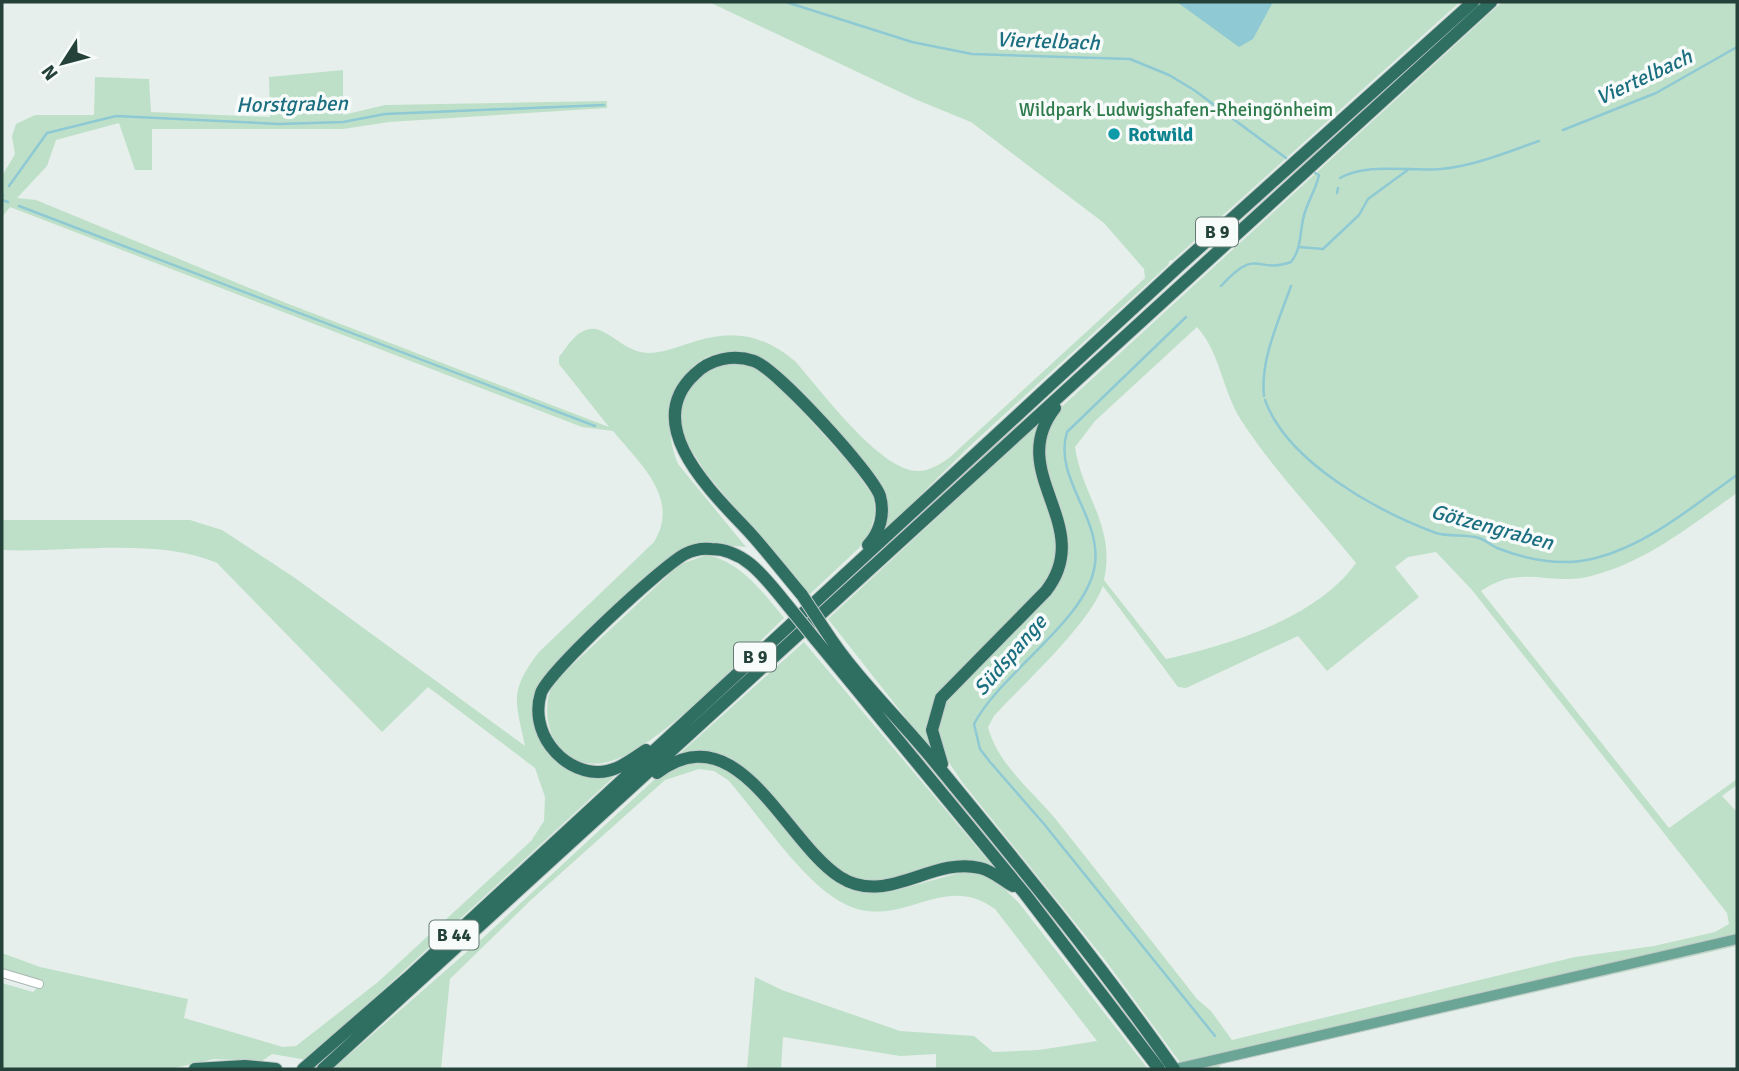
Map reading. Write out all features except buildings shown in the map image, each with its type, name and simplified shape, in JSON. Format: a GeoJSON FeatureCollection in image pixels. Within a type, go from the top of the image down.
{"type":"FeatureCollection","features":[{"type":"Feature","properties":{"kind":"highway","name":"B 9"},"geometry":{"type":"LineString","coordinates":[[662,744],[1473,2]]}},
{"type":"Feature","properties":{"kind":"highway","name":"B 9"},"geometry":{"type":"LineString","coordinates":[[631,788],[1491,2]]}},
{"type":"Feature","properties":{"kind":"highway"},"geometry":{"type":"LineString","coordinates":[[849,571],[873,540],[880,523],[881,505],[876,487],[775,373],[743,358],[723,359],[707,364],[690,377],[679,394],[676,425],[683,449],[716,497],[802,595],[820,634],[1025,894],[1152,1048],[1175,1069]]}},
{"type":"Feature","properties":{"kind":"highway"},"geometry":{"type":"LineString","coordinates":[[947,777],[933,739],[937,705],[953,683],[1046,591],[1059,570],[1063,555],[1062,533],[1041,473],[1038,445],[1045,422],[1074,382]]}},
{"type":"Feature","properties":{"kind":"highway"},"geometry":{"type":"LineString","coordinates":[[662,744],[607,771],[575,766],[555,752],[542,731],[539,703],[545,684],[588,639],[685,554],[701,549],[720,549],[758,570],[789,607],[820,634],[863,681],[947,777],[1072,930],[1152,1048],[1159,1069]]}},
{"type":"Feature","properties":{"kind":"highway","name":"B 44"},"geometry":{"type":"LineString","coordinates":[[303,1069],[393,991],[662,744]]}},
{"type":"Feature","properties":{"kind":"highway"},"geometry":{"type":"LineString","coordinates":[[631,788],[681,759],[701,756],[719,759],[742,774],[830,869],[852,883],[883,887],[943,870],[974,867],[993,873],[1025,894]]}},
{"type":"Feature","properties":{"kind":"highway","name":"B 44"},"geometry":{"type":"LineString","coordinates":[[323,1069],[631,788]]}},
{"type":"Feature","properties":{"kind":"highway"},"geometry":{"type":"LineString","coordinates":[[195,1069],[245,1066],[273,1069]]}},
{"type":"Feature","properties":{"kind":"main road"},"geometry":{"type":"LineString","coordinates":[[1175,1069],[1737,939]]}},
{"type":"Feature","properties":{"kind":"street"},"geometry":{"type":"LineString","coordinates":[[2,973],[38,984]]}},
{"type":"Feature","properties":{"kind":"green space","name":"Wildpark Ludwigshafen-Rheingönheim"},"geometry":{"type":"Polygon","coordinates":[[[709,2],[1460,2],[1170,260],[1168,265],[970,446],[884,531],[886,508],[781,371],[755,356],[730,352],[709,356],[691,368],[678,387],[671,410],[671,436],[678,464],[746,547],[705,544],[679,553],[536,698],[560,762],[618,773],[307,1060],[272,1054],[262,1061],[214,1059],[170,1069],[2,1069],[2,983],[33,992],[37,988],[2,968],[2,953],[40,967],[188,999],[184,1018],[283,1047],[296,1046],[378,982],[531,841],[544,821],[545,797],[535,768],[428,687],[382,732],[217,563],[193,555],[140,548],[2,550],[2,520],[190,520],[222,530],[295,578],[525,746],[517,707],[522,677],[539,652],[654,542],[661,526],[663,511],[660,496],[645,469],[613,431],[582,427],[10,207],[2,217],[2,176],[15,154],[12,136],[16,124],[35,115],[94,115],[95,77],[149,79],[151,112],[270,117],[269,77],[343,70],[343,115],[385,105],[607,101],[607,108],[389,122],[343,129],[152,129],[152,170],[135,170],[119,123],[56,140],[47,166],[17,198],[36,200],[286,303],[609,427],[559,364],[559,357],[572,340],[585,330],[603,331],[639,352],[648,353],[719,336],[758,339],[795,361],[870,445],[905,468],[920,471],[932,468],[949,458],[1145,278],[1144,269],[1104,223],[971,122],[917,100],[709,2]]]}},
{"type":"Feature","properties":{"kind":"green space"},"geometry":{"type":"Polygon","coordinates":[[[1502,2],[1737,2],[1737,493],[1650,552],[1611,570],[1576,579],[1510,578],[1481,591],[1669,828],[1737,779],[1737,785],[1722,796],[1737,812],[1737,946],[1219,1065],[1221,1069],[1185,1069],[1105,960],[962,782],[942,752],[937,735],[945,700],[1050,595],[1066,563],[1068,537],[1042,448],[1057,411],[1502,2]],[[1197,327],[1095,421],[1075,447],[1106,543],[1104,580],[1166,659],[1244,637],[1295,614],[1319,599],[1356,563],[1282,475],[1241,420],[1229,397],[1211,349],[1197,327]],[[1436,552],[1408,557],[1395,567],[1419,597],[1327,671],[1298,636],[1186,688],[1178,687],[1103,586],[1084,619],[994,716],[988,727],[992,740],[1007,764],[1054,817],[1232,1040],[1575,957],[1654,946],[1715,932],[1729,924],[1727,913],[1472,590],[1436,552]]]}},
{"type":"Feature","properties":{"kind":"green space"},"geometry":{"type":"Polygon","coordinates":[[[747,363],[773,379],[850,464],[874,497],[875,514],[869,534],[859,548],[809,595],[706,473],[682,435],[682,402],[697,376],[717,365],[747,363]]]}},
{"type":"Feature","properties":{"kind":"green space"},"geometry":{"type":"Polygon","coordinates":[[[1040,422],[1034,460],[1054,521],[1059,550],[1048,581],[936,701],[929,721],[931,750],[828,619],[1040,422]]]}},
{"type":"Feature","properties":{"kind":"green space"},"geometry":{"type":"Polygon","coordinates":[[[706,555],[729,563],[750,579],[784,618],[724,677],[651,740],[608,762],[576,760],[564,752],[555,741],[547,713],[553,683],[679,565],[706,555]]]}},
{"type":"Feature","properties":{"kind":"green space"},"geometry":{"type":"Polygon","coordinates":[[[804,642],[997,871],[986,866],[863,882],[833,865],[820,853],[752,777],[732,759],[709,752],[677,756],[804,642]]]}},
{"type":"Feature","properties":{"kind":"green space"},"geometry":{"type":"Polygon","coordinates":[[[714,762],[745,782],[802,846],[873,893],[901,889],[966,871],[993,878],[1019,903],[1148,1069],[936,1069],[936,1054],[900,1056],[783,1037],[781,1069],[747,1069],[755,977],[782,990],[900,1031],[974,1036],[993,1052],[1039,1050],[1097,1041],[995,909],[975,899],[956,896],[882,911],[862,910],[841,902],[811,879],[796,863],[728,780],[714,771],[699,769],[665,780],[532,899],[450,979],[441,1069],[334,1068],[485,936],[657,777],[676,765],[714,762]]]}},
{"type":"Feature","properties":{"kind":"water"},"geometry":{"type":"Polygon","coordinates":[[[1177,2],[1273,2],[1253,39],[1239,47],[1177,2]]]}},
{"type":"Feature","properties":{"kind":"waterway","name":"Viertelbach"},"geometry":{"type":"LineString","coordinates":[[786,2],[912,42],[972,54],[1130,59],[1169,75],[1194,90],[1286,158]]}},
{"type":"Feature","properties":{"kind":"waterway","name":"Viertelbach"},"geometry":{"type":"LineString","coordinates":[[1563,130],[1656,93],[1737,47]]}},
{"type":"Feature","properties":{"kind":"waterway","name":"Horstgraben"},"geometry":{"type":"LineString","coordinates":[[9,186],[47,133],[116,116],[279,124],[343,122],[385,114],[604,105]]}},
{"type":"Feature","properties":{"kind":"waterway","name":"Viertelbach"},"geometry":{"type":"LineString","coordinates":[[1340,178],[1363,170],[1429,170],[1466,165],[1539,141]]}},
{"type":"Feature","properties":{"kind":"waterway","name":"Viertelbach"},"geometry":{"type":"LineString","coordinates":[[1299,247],[1323,249],[1359,215],[1368,199],[1409,169]]}},
{"type":"Feature","properties":{"kind":"waterway","name":"Südspange"},"geometry":{"type":"LineString","coordinates":[[1221,286],[1233,274],[1250,264],[1279,265],[1291,262],[1299,244],[1303,218],[1318,180],[1319,175],[1315,173]]}},
{"type":"Feature","properties":{"kind":"waterway","name":"Viertelbach"},"geometry":{"type":"LineString","coordinates":[[1337,193],[1338,188]]}},
{"type":"Feature","properties":{"kind":"waterway"},"geometry":{"type":"LineString","coordinates":[[2,200],[8,202]]}},
{"type":"Feature","properties":{"kind":"waterway"},"geometry":{"type":"LineString","coordinates":[[19,206],[595,426]]}},
{"type":"Feature","properties":{"kind":"waterway","name":"Götzengraben"},"geometry":{"type":"LineString","coordinates":[[1264,396],[1268,354],[1291,286]]}},
{"type":"Feature","properties":{"kind":"waterway","name":"Südspange"},"geometry":{"type":"LineString","coordinates":[[1186,317],[1067,432],[1064,449],[1066,465],[1095,546],[1095,564],[1089,585],[1061,626],[1003,685],[974,724],[980,749],[990,762],[1044,824],[1215,1036]]}},
{"type":"Feature","properties":{"kind":"waterway","name":"Götzengraben"},"geometry":{"type":"LineString","coordinates":[[1265,400],[1276,423],[1293,444],[1313,464],[1362,498],[1436,533],[1479,538],[1497,548],[1533,559],[1584,561],[1615,552],[1670,523],[1737,475]]}},
{"type":"Feature","properties":{"kind":"place","name":"Rotwild"},"geometry":{"type":"Point","coordinates":[1114,134]}}]}
